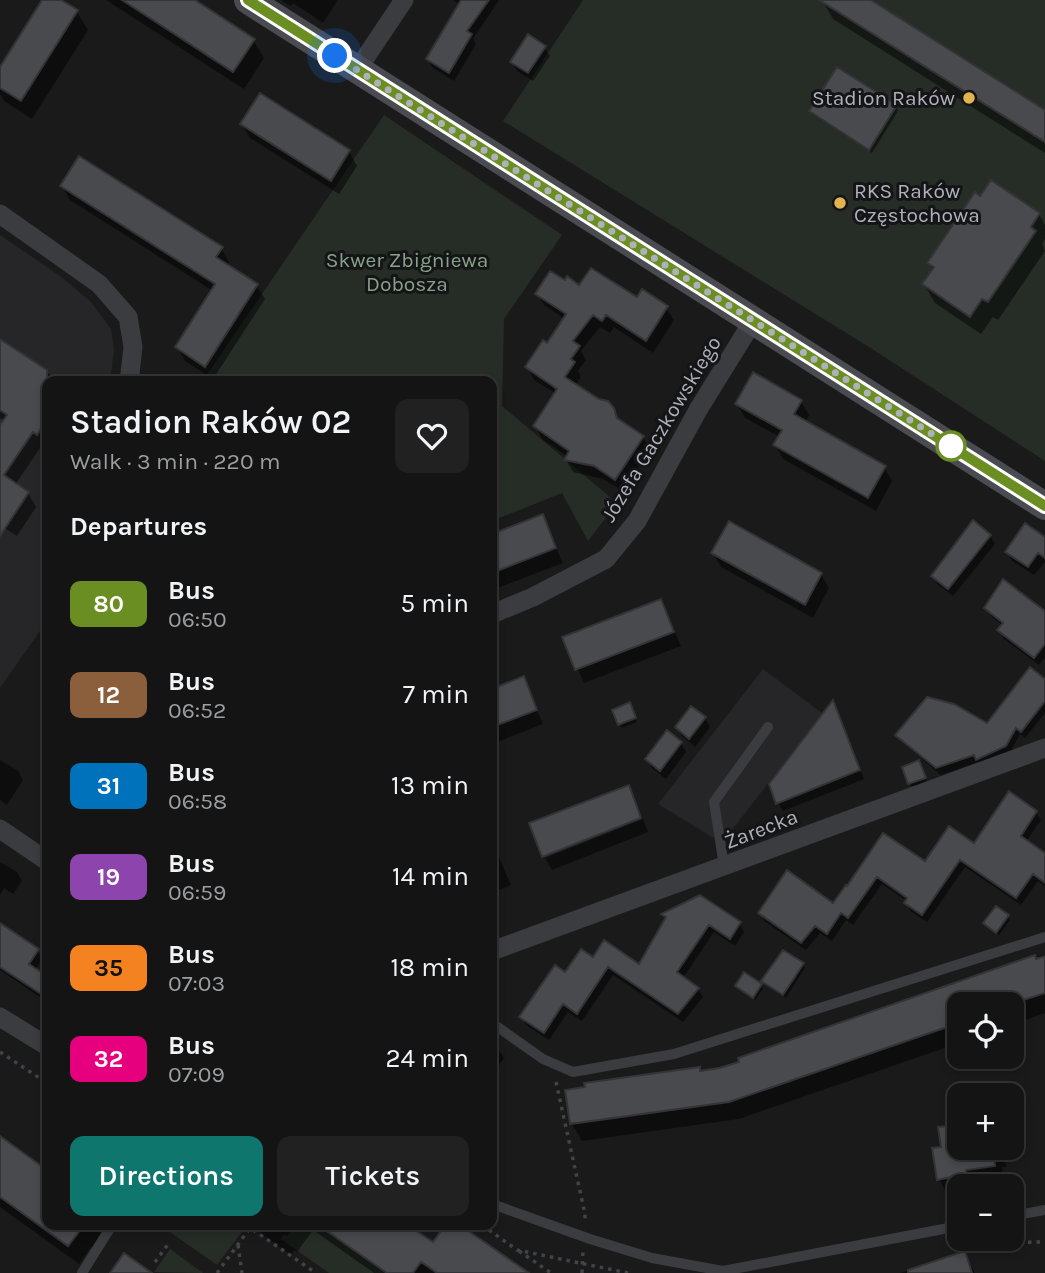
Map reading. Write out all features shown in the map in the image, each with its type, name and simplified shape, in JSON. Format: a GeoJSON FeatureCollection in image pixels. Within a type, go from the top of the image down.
{"type":"FeatureCollection","features":[{"type":"Feature","properties":{"kind":"street"},"geometry":{"type":"LineString","coordinates":[[248,0],[1045,506]]}},
{"type":"Feature","properties":{"kind":"street"},"geometry":{"type":"LineString","coordinates":[[357,70],[404,0]]}},
{"type":"Feature","properties":{"kind":"street"},"geometry":{"type":"LineString","coordinates":[[0,214],[99,284],[128,317],[133,347],[131,376]]}},
{"type":"Feature","properties":{"kind":"street","name":"Józefa Gaczkowskiego"},"geometry":{"type":"LineString","coordinates":[[497,612],[533,597],[606,559],[636,521],[698,410],[753,321]]}},
{"type":"Feature","properties":{"kind":"street","name":"Żarecka"},"geometry":{"type":"LineString","coordinates":[[497,949],[1045,748]]}},
{"type":"Feature","properties":{"kind":"street"},"geometry":{"type":"LineString","coordinates":[[0,829],[42,858]]}},
{"type":"Feature","properties":{"kind":"street"},"geometry":{"type":"LineString","coordinates":[[0,1017],[42,1043]]}},
{"type":"Feature","properties":{"kind":"lane"},"geometry":{"type":"LineString","coordinates":[[724,867],[714,802],[768,727]]}},
{"type":"Feature","properties":{"kind":"lane"},"geometry":{"type":"LineString","coordinates":[[497,1027],[543,1059],[573,1072],[674,1054],[1045,937]]}},
{"type":"Feature","properties":{"kind":"lane"},"geometry":{"type":"LineString","coordinates":[[497,1206],[652,1258],[723,1271],[947,1228]]}},
{"type":"Feature","properties":{"kind":"lane"},"geometry":{"type":"LineString","coordinates":[[1024,1214],[1045,1210]]}},
{"type":"Feature","properties":{"kind":"lane"},"geometry":{"type":"LineString","coordinates":[[82,1273],[110,1230]]}},
{"type":"Feature","properties":{"kind":"path"},"geometry":{"type":"LineString","coordinates":[[0,1052],[42,1080]]}},
{"type":"Feature","properties":{"kind":"path"},"geometry":{"type":"LineString","coordinates":[[564,1068],[556,1083],[585,1214],[582,1273]]}},
{"type":"Feature","properties":{"kind":"path"},"geometry":{"type":"LineString","coordinates":[[217,1273],[249,1230]]}},
{"type":"Feature","properties":{"kind":"path"},"geometry":{"type":"LineString","coordinates":[[253,1230],[316,1273]]}},
{"type":"Feature","properties":{"kind":"path"},"geometry":{"type":"LineString","coordinates":[[489,1230],[551,1273]]}},
{"type":"Feature","properties":{"kind":"path"},"geometry":{"type":"LineString","coordinates":[[1024,1242],[1045,1241]]}},
{"type":"Feature","properties":{"kind":"path"},"geometry":{"type":"LineString","coordinates":[[155,1262],[169,1243]]}},
{"type":"Feature","properties":{"kind":"path"},"geometry":{"type":"LineString","coordinates":[[238,1245],[242,1273]]}},
{"type":"Feature","properties":{"kind":"path"},"geometry":{"type":"LineString","coordinates":[[517,1250],[628,1273]]}},
{"type":"Feature","properties":{"kind":"shaded area"},"geometry":{"type":"Polygon","coordinates":[[[0,235],[60,276],[91,302],[111,329],[114,350],[111,376],[42,376],[42,628],[0,688],[0,235]]]}},
{"type":"Feature","properties":{"kind":"shaded area"},"geometry":{"type":"Polygon","coordinates":[[[763,669],[822,713],[726,838],[712,837],[658,804],[763,669]]]}},
{"type":"Feature","properties":{"kind":"green space","name":"RKS Raków Częstochowa"},"geometry":{"type":"Polygon","coordinates":[[[583,0],[1045,0],[1045,461],[869,347],[503,121],[583,0]]]}},
{"type":"Feature","properties":{"kind":"green space","name":"Skwer Zbigniewa Dobosza"},"geometry":{"type":"Polygon","coordinates":[[[384,115],[562,235],[504,319],[502,406],[617,503],[588,541],[562,493],[497,519],[497,376],[206,376],[384,115]]]}},
{"type":"Feature","properties":{"kind":"green space"},"geometry":{"type":"Polygon","coordinates":[[[167,1230],[243,1230],[217,1265],[167,1230]]]}},
{"type":"Feature","properties":{"kind":"green space"},"geometry":{"type":"Polygon","coordinates":[[[291,1230],[325,1230],[387,1273],[329,1273],[281,1239],[284,1234],[287,1236],[291,1230]]]}},
{"type":"Feature","properties":{"kind":"green space"},"geometry":{"type":"Polygon","coordinates":[[[170,1249],[203,1273],[154,1272],[170,1249]]]}},
{"type":"Feature","properties":{"kind":"building"},"geometry":{"type":"Polygon","coordinates":[[[42,0],[61,0],[78,10],[21,101],[0,88],[0,67],[42,0]]]}},
{"type":"Feature","properties":{"kind":"building"},"geometry":{"type":"Polygon","coordinates":[[[122,0],[195,0],[255,39],[233,72],[122,0]]]}},
{"type":"Feature","properties":{"kind":"building"},"geometry":{"type":"Polygon","coordinates":[[[461,0],[489,0],[467,31],[472,34],[449,73],[426,59],[461,0]]]}},
{"type":"Feature","properties":{"kind":"building"},"geometry":{"type":"Polygon","coordinates":[[[819,0],[871,0],[1045,110],[1045,142],[819,0]]]}},
{"type":"Feature","properties":{"kind":"building"},"geometry":{"type":"Polygon","coordinates":[[[528,34],[546,46],[528,73],[510,62],[528,34]]]}},
{"type":"Feature","properties":{"kind":"building"},"geometry":{"type":"Polygon","coordinates":[[[837,67],[897,105],[869,150],[809,111],[837,67]]]}},
{"type":"Feature","properties":{"kind":"building"},"geometry":{"type":"Polygon","coordinates":[[[260,93],[350,150],[331,181],[240,124],[260,93]]]}},
{"type":"Feature","properties":{"kind":"building"},"geometry":{"type":"Polygon","coordinates":[[[79,156],[223,247],[216,257],[258,284],[205,367],[175,347],[215,284],[60,186],[79,156]]]}},
{"type":"Feature","properties":{"kind":"building"},"geometry":{"type":"Polygon","coordinates":[[[991,180],[1040,213],[1031,227],[1036,231],[988,302],[982,299],[970,317],[922,284],[934,267],[927,263],[975,192],[980,196],[991,180]]]}},
{"type":"Feature","properties":{"kind":"building"},"geometry":{"type":"Polygon","coordinates":[[[591,268],[637,297],[642,289],[668,306],[646,341],[606,315],[602,321],[593,315],[573,341],[580,346],[571,359],[575,362],[565,377],[599,399],[608,401],[617,418],[644,436],[615,480],[594,466],[564,460],[569,451],[533,426],[557,389],[525,367],[543,340],[547,343],[566,314],[535,294],[550,271],[565,280],[567,276],[579,285],[591,268]]]}},
{"type":"Feature","properties":{"kind":"building"},"geometry":{"type":"Polygon","coordinates":[[[0,339],[47,370],[47,376],[42,376],[42,427],[37,435],[33,432],[4,475],[29,492],[0,536],[0,425],[7,415],[0,410],[0,339]]]}},
{"type":"Feature","properties":{"kind":"building"},"geometry":{"type":"Polygon","coordinates":[[[753,372],[802,400],[794,414],[886,466],[868,498],[773,445],[782,430],[735,404],[753,372]]]}},
{"type":"Feature","properties":{"kind":"building"},"geometry":{"type":"Polygon","coordinates":[[[543,514],[556,548],[497,571],[497,532],[543,514]]]}},
{"type":"Feature","properties":{"kind":"building"},"geometry":{"type":"Polygon","coordinates":[[[973,520],[991,535],[948,589],[931,576],[973,520]]]}},
{"type":"Feature","properties":{"kind":"building"},"geometry":{"type":"Polygon","coordinates":[[[729,521],[822,573],[805,605],[711,553],[729,521]]]}},
{"type":"Feature","properties":{"kind":"building"},"geometry":{"type":"Polygon","coordinates":[[[1025,523],[1045,537],[1045,558],[1038,553],[1028,567],[1005,552],[1025,523]]]}},
{"type":"Feature","properties":{"kind":"building"},"geometry":{"type":"Polygon","coordinates":[[[1003,579],[1045,611],[1045,644],[1034,658],[997,630],[1003,623],[984,608],[1003,579]]]}},
{"type":"Feature","properties":{"kind":"building"},"geometry":{"type":"Polygon","coordinates":[[[661,599],[674,632],[575,670],[562,637],[661,599]]]}},
{"type":"Feature","properties":{"kind":"building"},"geometry":{"type":"Polygon","coordinates":[[[1030,667],[1045,679],[1045,701],[1021,732],[1016,728],[1006,746],[976,760],[974,755],[936,768],[895,735],[927,697],[954,704],[987,723],[1030,667]]]}},
{"type":"Feature","properties":{"kind":"building"},"geometry":{"type":"Polygon","coordinates":[[[524,676],[537,710],[497,725],[497,687],[524,676]]]}},
{"type":"Feature","properties":{"kind":"building"},"geometry":{"type":"Polygon","coordinates":[[[833,700],[860,770],[776,804],[769,784],[833,700]]]}},
{"type":"Feature","properties":{"kind":"building"},"geometry":{"type":"Polygon","coordinates":[[[630,702],[636,718],[618,725],[612,710],[630,702]]]}},
{"type":"Feature","properties":{"kind":"building"},"geometry":{"type":"Polygon","coordinates":[[[691,706],[706,717],[689,739],[675,727],[691,706]]]}},
{"type":"Feature","properties":{"kind":"building"},"geometry":{"type":"Polygon","coordinates":[[[667,730],[682,742],[660,771],[645,759],[667,730]]]}},
{"type":"Feature","properties":{"kind":"building"},"geometry":{"type":"Polygon","coordinates":[[[919,760],[926,778],[908,784],[902,767],[919,760]]]}},
{"type":"Feature","properties":{"kind":"building"},"geometry":{"type":"Polygon","coordinates":[[[629,785],[641,818],[542,857],[529,823],[629,785]]]}},
{"type":"Feature","properties":{"kind":"building"},"geometry":{"type":"Polygon","coordinates":[[[1009,791],[1037,811],[1021,836],[1045,853],[1045,883],[1033,874],[1016,898],[960,860],[922,915],[904,903],[907,898],[877,877],[848,918],[841,913],[827,934],[815,926],[801,943],[758,913],[787,870],[833,903],[883,833],[925,861],[949,826],[974,843],[1009,791]]]}},
{"type":"Feature","properties":{"kind":"building"},"geometry":{"type":"Polygon","coordinates":[[[700,895],[741,922],[730,939],[709,925],[677,972],[699,988],[678,1014],[608,967],[577,1014],[563,1004],[544,1033],[519,1017],[555,965],[565,972],[581,949],[593,957],[604,940],[639,964],[666,917],[661,914],[700,895]]]}},
{"type":"Feature","properties":{"kind":"building"},"geometry":{"type":"Polygon","coordinates":[[[996,906],[1009,915],[996,933],[983,923],[996,906]]]}},
{"type":"Feature","properties":{"kind":"building"},"geometry":{"type":"Polygon","coordinates":[[[0,923],[39,949],[29,964],[42,973],[42,995],[0,967],[0,923]]]}},
{"type":"Feature","properties":{"kind":"building"},"geometry":{"type":"Polygon","coordinates":[[[783,950],[804,963],[783,995],[761,981],[783,950]]]}},
{"type":"Feature","properties":{"kind":"building"},"geometry":{"type":"Polygon","coordinates":[[[1035,955],[1036,959],[1045,956],[1045,993],[1024,1000],[1024,992],[947,992],[947,1027],[729,1102],[570,1124],[565,1090],[585,1087],[584,1083],[700,1067],[700,1071],[719,1068],[739,1062],[738,1058],[1035,955]]]}},
{"type":"Feature","properties":{"kind":"building"},"geometry":{"type":"Polygon","coordinates":[[[744,972],[762,984],[753,998],[735,986],[744,972]]]}},
{"type":"Feature","properties":{"kind":"building"},"geometry":{"type":"Polygon","coordinates":[[[947,1126],[947,1160],[994,1160],[995,1166],[966,1170],[966,1174],[947,1174],[947,1178],[937,1180],[932,1148],[941,1147],[938,1127],[947,1126]]]}},
{"type":"Feature","properties":{"kind":"building"},"geometry":{"type":"Polygon","coordinates":[[[0,1136],[42,1166],[42,1227],[0,1197],[0,1136]]]}},
{"type":"Feature","properties":{"kind":"building"},"geometry":{"type":"Polygon","coordinates":[[[46,1230],[80,1230],[68,1246],[46,1230]]]}},
{"type":"Feature","properties":{"kind":"building"},"geometry":{"type":"Polygon","coordinates":[[[325,1230],[415,1230],[433,1242],[441,1230],[467,1230],[529,1273],[437,1273],[421,1262],[413,1273],[387,1273],[325,1230]]]}},
{"type":"Feature","properties":{"kind":"building"},"geometry":{"type":"Polygon","coordinates":[[[965,1251],[972,1273],[908,1273],[908,1270],[965,1251]]]}},
{"type":"Feature","properties":{"kind":"building"},"geometry":{"type":"Polygon","coordinates":[[[124,1253],[152,1273],[110,1273],[124,1253]]]}},
{"type":"Feature","properties":{"kind":"bus line","name":"80"},"geometry":{"type":"LineString","coordinates":[[248,0],[1045,506]]}},
{"type":"Feature","properties":{"kind":"place","name":"Stadion Raków"},"geometry":{"type":"Point","coordinates":[969,98]}},
{"type":"Feature","properties":{"kind":"place","name":"RKS Raków Częstochowa"},"geometry":{"type":"Point","coordinates":[840,203]}},
{"type":"Feature","properties":{"kind":"route"},"geometry":{"type":"LineString","coordinates":[[335,56],[951,446]]}}]}
